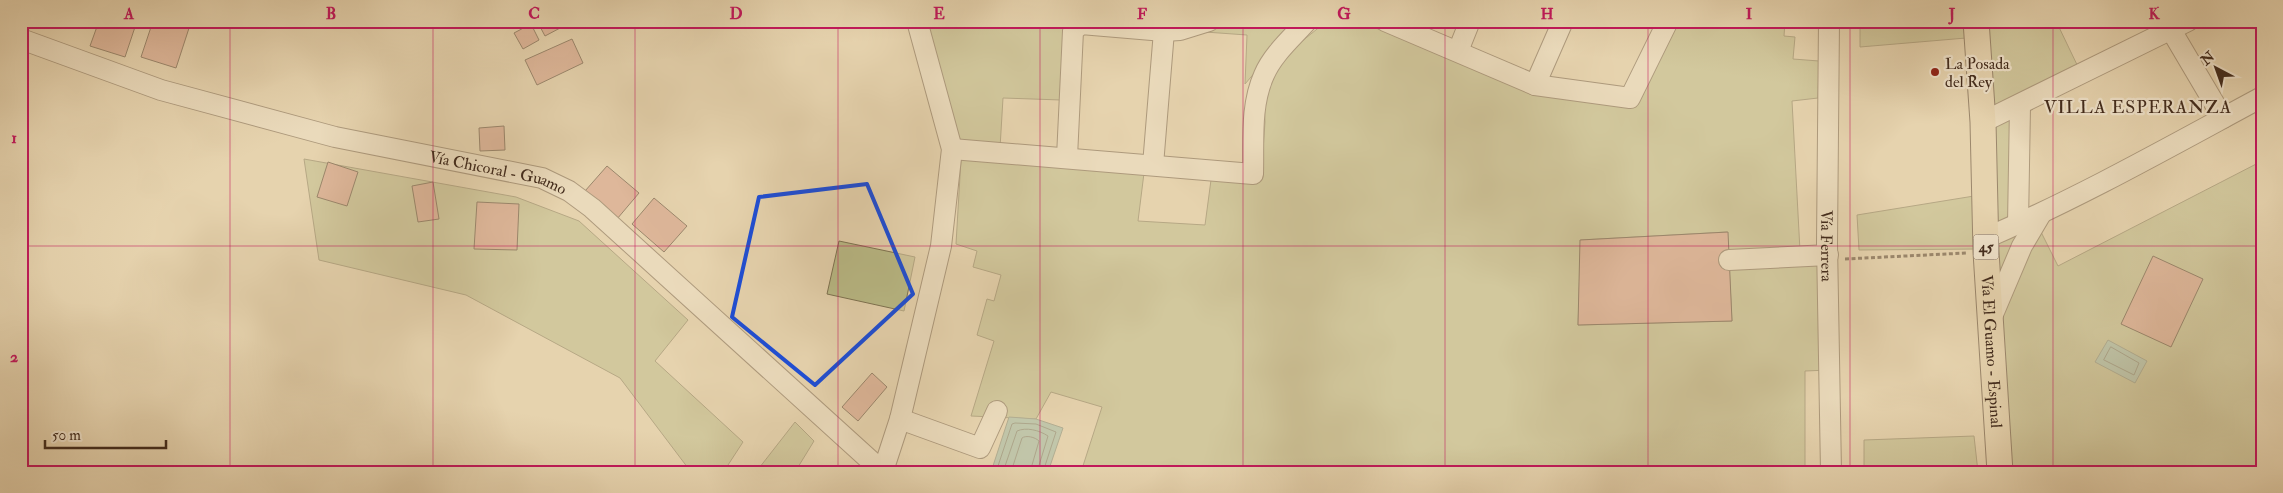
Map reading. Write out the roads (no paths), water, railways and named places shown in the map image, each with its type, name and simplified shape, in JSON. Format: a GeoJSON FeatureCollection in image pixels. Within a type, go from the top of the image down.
{"type":"FeatureCollection","features":[{"type":"Feature","properties":{"kind":"main road","name":"Vía El Guamo - Espinal"},"geometry":{"type":"LineString","coordinates":[[1976,21],[1983,122],[1986,245],[2000,472]]}},
{"type":"Feature","properties":{"kind":"street"},"geometry":{"type":"LineString","coordinates":[[883,472],[900,419],[942,246],[952,149],[917,21]]}},
{"type":"Feature","properties":{"kind":"street"},"geometry":{"type":"LineString","coordinates":[[1067,157],[1073,30],[1081,24],[1164,31],[1180,30],[1209,21]]}},
{"type":"Feature","properties":{"kind":"street"},"geometry":{"type":"LineString","coordinates":[[952,149],[1067,157],[1253,174],[1254,103],[1264,75],[1279,51],[1307,21]]}},
{"type":"Feature","properties":{"kind":"street"},"geometry":{"type":"LineString","coordinates":[[1385,21],[1535,85],[1630,98],[1668,21]]}},
{"type":"Feature","properties":{"kind":"street"},"geometry":{"type":"LineString","coordinates":[[1458,51],[1470,21]]}},
{"type":"Feature","properties":{"kind":"street"},"geometry":{"type":"LineString","coordinates":[[1535,85],[1563,21]]}},
{"type":"Feature","properties":{"kind":"street","name":"Vía Ferrera"},"geometry":{"type":"LineString","coordinates":[[1829,21],[1836,257],[1831,472]]}},
{"type":"Feature","properties":{"kind":"street"},"geometry":{"type":"LineString","coordinates":[[1983,122],[2020,106],[2179,26],[2223,118]]}},
{"type":"Feature","properties":{"kind":"street"},"geometry":{"type":"LineString","coordinates":[[1153,165],[1164,31]]}},
{"type":"Feature","properties":{"kind":"street","name":"Vía Chicoral - Guamo"},"geometry":{"type":"LineString","coordinates":[[21,39],[161,90],[336,137],[542,178],[569,191],[592,208],[883,472]]}},
{"type":"Feature","properties":{"kind":"street"},"geometry":{"type":"LineString","coordinates":[[1986,245],[2018,224],[2041,214],[2262,97]]}},
{"type":"Feature","properties":{"kind":"street"},"geometry":{"type":"LineString","coordinates":[[2018,224],[2020,106]]}},
{"type":"Feature","properties":{"kind":"street"},"geometry":{"type":"LineString","coordinates":[[1990,320],[2022,246],[2041,214]]}},
{"type":"Feature","properties":{"kind":"street"},"geometry":{"type":"LineString","coordinates":[[1729,260],[1836,257]]}},
{"type":"Feature","properties":{"kind":"street"},"geometry":{"type":"LineString","coordinates":[[900,419],[980,448],[997,410]]}},
{"type":"Feature","properties":{"kind":"water"},"geometry":{"type":"Polygon","coordinates":[[[2108,340],[2147,361],[2135,383],[2095,362],[2108,340]]]}},
{"type":"Feature","properties":{"kind":"water"},"geometry":{"type":"Polygon","coordinates":[[[1009,417],[1036,419],[1063,428],[1048,472],[991,472],[1009,417]]]}},
{"type":"Feature","properties":{"kind":"place","name":"La Posada del Rey"},"geometry":{"type":"Point","coordinates":[1935,72]}},
{"type":"Feature","properties":{"kind":"district","name":"VILLA ESPERANZA"},"geometry":{"type":"Point","coordinates":[2138,107]}}]}
